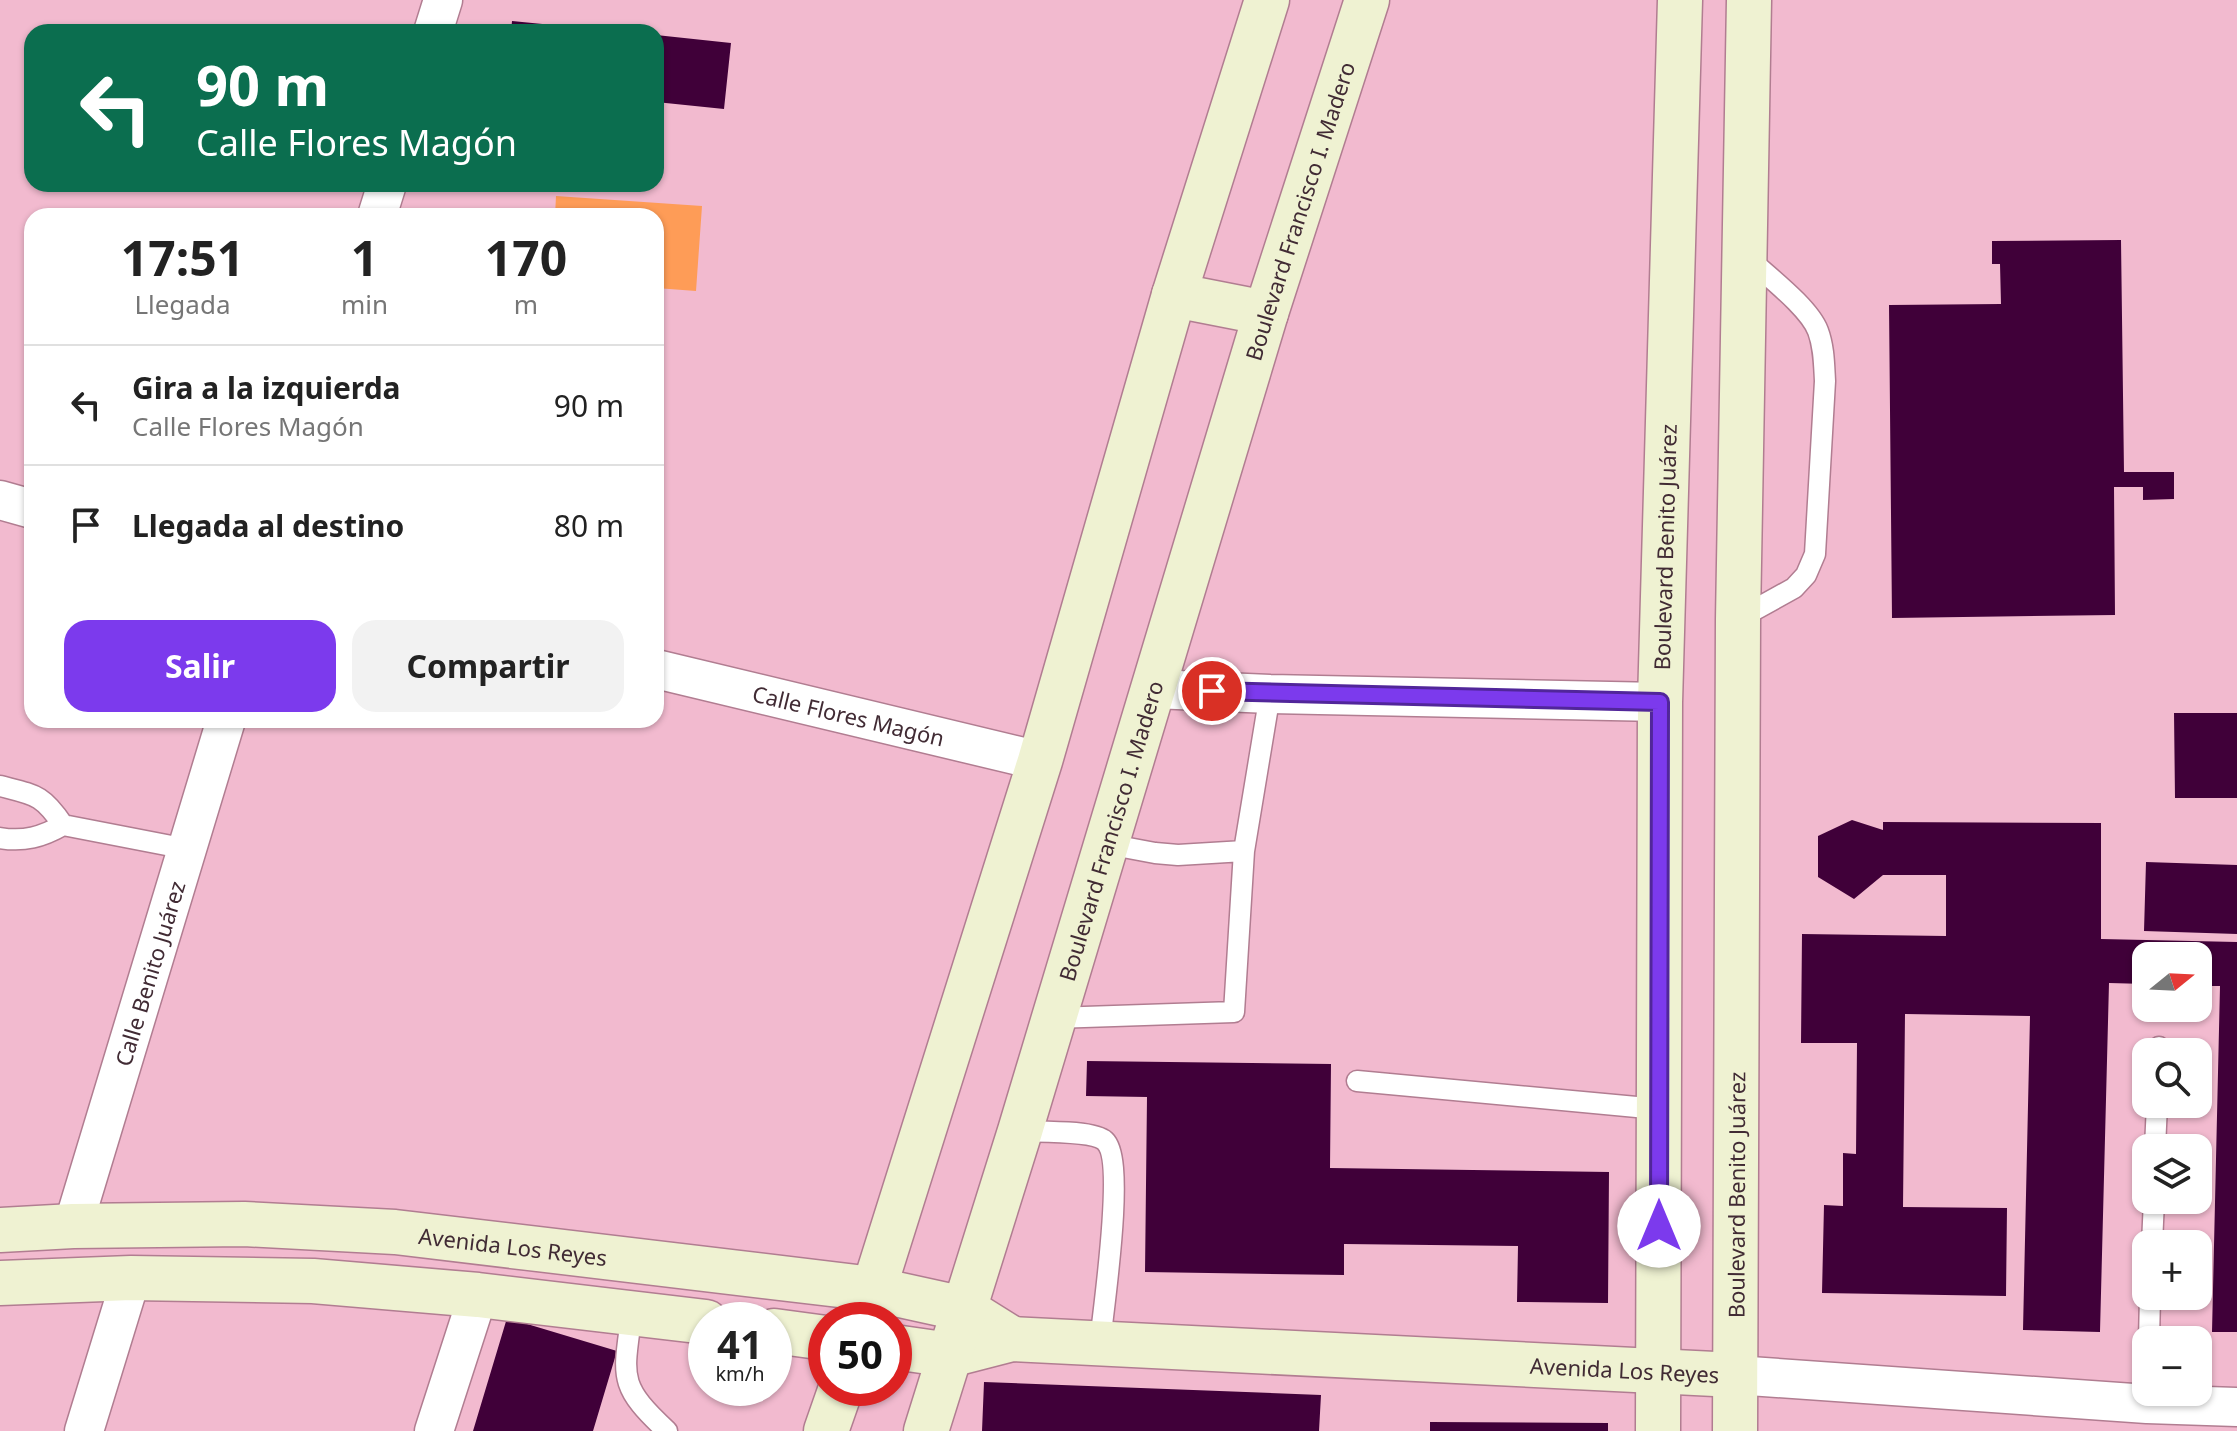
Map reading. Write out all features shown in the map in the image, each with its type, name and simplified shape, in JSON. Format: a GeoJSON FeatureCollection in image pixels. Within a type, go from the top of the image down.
{"type":"FeatureCollection","features":[{"type":"Feature","properties":{"kind":"main road"},"geometry":{"type":"LineString","coordinates":[[869,1302],[1040,761],[1174,295],[1267,0]]}},
{"type":"Feature","properties":{"kind":"main road","name":"Boulevard Francisco I. Madero"},"geometry":{"type":"LineString","coordinates":[[926,1431],[1020,1131],[1266,313],[1367,0]]}},
{"type":"Feature","properties":{"kind":"main road","name":"Boulevard Benito Juárez"},"geometry":{"type":"LineString","coordinates":[[1658,1431],[1660,702],[1680,0]]}},
{"type":"Feature","properties":{"kind":"main road","name":"Boulevard Benito Juárez"},"geometry":{"type":"LineString","coordinates":[[1735,1431],[1738,619],[1749,0]]}},
{"type":"Feature","properties":{"kind":"main road"},"geometry":{"type":"LineString","coordinates":[[1174,295],[1266,313]]}},
{"type":"Feature","properties":{"kind":"main road","name":"Avenida Los Reyes"},"geometry":{"type":"LineString","coordinates":[[0,1230],[244,1224],[395,1232],[849,1302]]}},
{"type":"Feature","properties":{"kind":"main road"},"geometry":{"type":"LineString","coordinates":[[0,1283],[131,1278],[313,1281],[478,1295],[688,1319]]}},
{"type":"Feature","properties":{"kind":"main road","name":"Avenida Los Reyes"},"geometry":{"type":"LineString","coordinates":[[912,1307],[964,1309],[1012,1339]]}},
{"type":"Feature","properties":{"kind":"main road","name":"Avenida Los Reyes"},"geometry":{"type":"LineString","coordinates":[[912,1350],[950,1355],[1012,1339],[1735,1375]]}},
{"type":"Feature","properties":{"kind":"main road"},"geometry":{"type":"LineString","coordinates":[[826,1431],[835,1406]]}},
{"type":"Feature","properties":{"kind":"street"},"geometry":{"type":"LineString","coordinates":[[436,24],[443,0]]}},
{"type":"Feature","properties":{"kind":"street"},"geometry":{"type":"LineString","coordinates":[[0,500],[24,507]]}},
{"type":"Feature","properties":{"kind":"street","name":"Calle Flores Magón"},"geometry":{"type":"LineString","coordinates":[[664,671],[1040,761]]}},
{"type":"Feature","properties":{"kind":"street"},"geometry":{"type":"LineString","coordinates":[[1154,689],[1660,702]]}},
{"type":"Feature","properties":{"kind":"street","name":"Calle Benito Juárez"},"geometry":{"type":"LineString","coordinates":[[73,1226],[224,728]]}},
{"type":"Feature","properties":{"kind":"street"},"geometry":{"type":"LineString","coordinates":[[84,1431],[131,1278]]}},
{"type":"Feature","properties":{"kind":"street"},"geometry":{"type":"LineString","coordinates":[[434,1431],[478,1295]]}},
{"type":"Feature","properties":{"kind":"street","name":"Avenida Los Reyes"},"geometry":{"type":"LineString","coordinates":[[1735,1375],[2132,1397]]}},
{"type":"Feature","properties":{"kind":"street","name":"Avenida Los Reyes"},"geometry":{"type":"LineString","coordinates":[[2212,1404],[2237,1407]]}},
{"type":"Feature","properties":{"kind":"lane"},"geometry":{"type":"LineString","coordinates":[[1738,619],[1794,588],[1806,575],[1815,554],[1825,381],[1824,353],[1817,328],[1799,305],[1744,255]]}},
{"type":"Feature","properties":{"kind":"lane"},"geometry":{"type":"LineString","coordinates":[[1054,1018],[1234,1012],[1244,851],[1270,694]]}},
{"type":"Feature","properties":{"kind":"lane"},"geometry":{"type":"LineString","coordinates":[[0,786],[36,796],[50,805],[63,825]]}},
{"type":"Feature","properties":{"kind":"lane"},"geometry":{"type":"LineString","coordinates":[[0,838],[28,840],[63,825],[187,849]]}},
{"type":"Feature","properties":{"kind":"lane"},"geometry":{"type":"LineString","coordinates":[[1107,844],[1178,855],[1244,851]]}},
{"type":"Feature","properties":{"kind":"lane"},"geometry":{"type":"LineString","coordinates":[[1357,1081],[1658,1109]]}},
{"type":"Feature","properties":{"kind":"lane"},"geometry":{"type":"LineString","coordinates":[[1020,1131],[1088,1135],[1104,1140],[1112,1151],[1114,1206],[1100,1343]]}},
{"type":"Feature","properties":{"kind":"lane"},"geometry":{"type":"LineString","coordinates":[[632,1311],[625,1368],[629,1389],[667,1431]]}},
{"type":"Feature","properties":{"kind":"shaded area"},"geometry":{"type":"Polygon","coordinates":[[[556,196],[702,206],[696,291],[664,289],[664,208],[555,208],[556,196]]]}},
{"type":"Feature","properties":{"kind":"building"},"geometry":{"type":"Polygon","coordinates":[[[512,21],[542,24],[512,24],[512,21]]]}},
{"type":"Feature","properties":{"kind":"building"},"geometry":{"type":"Polygon","coordinates":[[[664,36],[731,43],[724,109],[664,103],[664,36]]]}},
{"type":"Feature","properties":{"kind":"building"},"geometry":{"type":"Polygon","coordinates":[[[2121,240],[2124,472],[2174,472],[2174,499],[2143,500],[2143,487],[2114,487],[2115,615],[1892,618],[1889,305],[2001,304],[2000,264],[1992,264],[1992,241],[2121,240]]]}},
{"type":"Feature","properties":{"kind":"building"},"geometry":{"type":"Polygon","coordinates":[[[2174,713],[2237,713],[2237,798],[2175,798],[2174,713]]]}},
{"type":"Feature","properties":{"kind":"building"},"geometry":{"type":"Polygon","coordinates":[[[1852,820],[1883,830],[1883,822],[2101,823],[2101,939],[2237,942],[2237,1332],[2212,1332],[2220,986],[2212,986],[2212,942],[2132,942],[2132,984],[2109,983],[2100,1332],[2023,1330],[2030,1016],[1905,1014],[1903,1207],[2007,1208],[2006,1296],[1822,1293],[1824,1205],[1843,1206],[1843,1153],[1856,1154],[1857,1043],[1801,1043],[1802,934],[1946,936],[1946,875],[1883,875],[1854,899],[1818,877],[1818,836],[1852,820]]]}},
{"type":"Feature","properties":{"kind":"building"},"geometry":{"type":"Polygon","coordinates":[[[2146,862],[2237,865],[2237,934],[2144,931],[2146,862]]]}},
{"type":"Feature","properties":{"kind":"building"},"geometry":{"type":"Polygon","coordinates":[[[1087,1061],[1331,1064],[1330,1168],[1609,1172],[1608,1303],[1517,1302],[1518,1246],[1344,1244],[1344,1275],[1145,1272],[1147,1097],[1086,1096],[1087,1061]]]}},
{"type":"Feature","properties":{"kind":"building"},"geometry":{"type":"Polygon","coordinates":[[[507,1318],[617,1351],[593,1431],[473,1431],[507,1318]]]}},
{"type":"Feature","properties":{"kind":"building"},"geometry":{"type":"Polygon","coordinates":[[[984,1382],[1321,1395],[1319,1431],[982,1431],[984,1382]]]}},
{"type":"Feature","properties":{"kind":"building"},"geometry":{"type":"Polygon","coordinates":[[[1430,1422],[1608,1423],[1608,1431],[1430,1431],[1430,1422]]]}},
{"type":"Feature","properties":{"kind":"route"},"geometry":{"type":"LineString","coordinates":[[1212,691],[1660,702],[1659,1226]]}}]}
